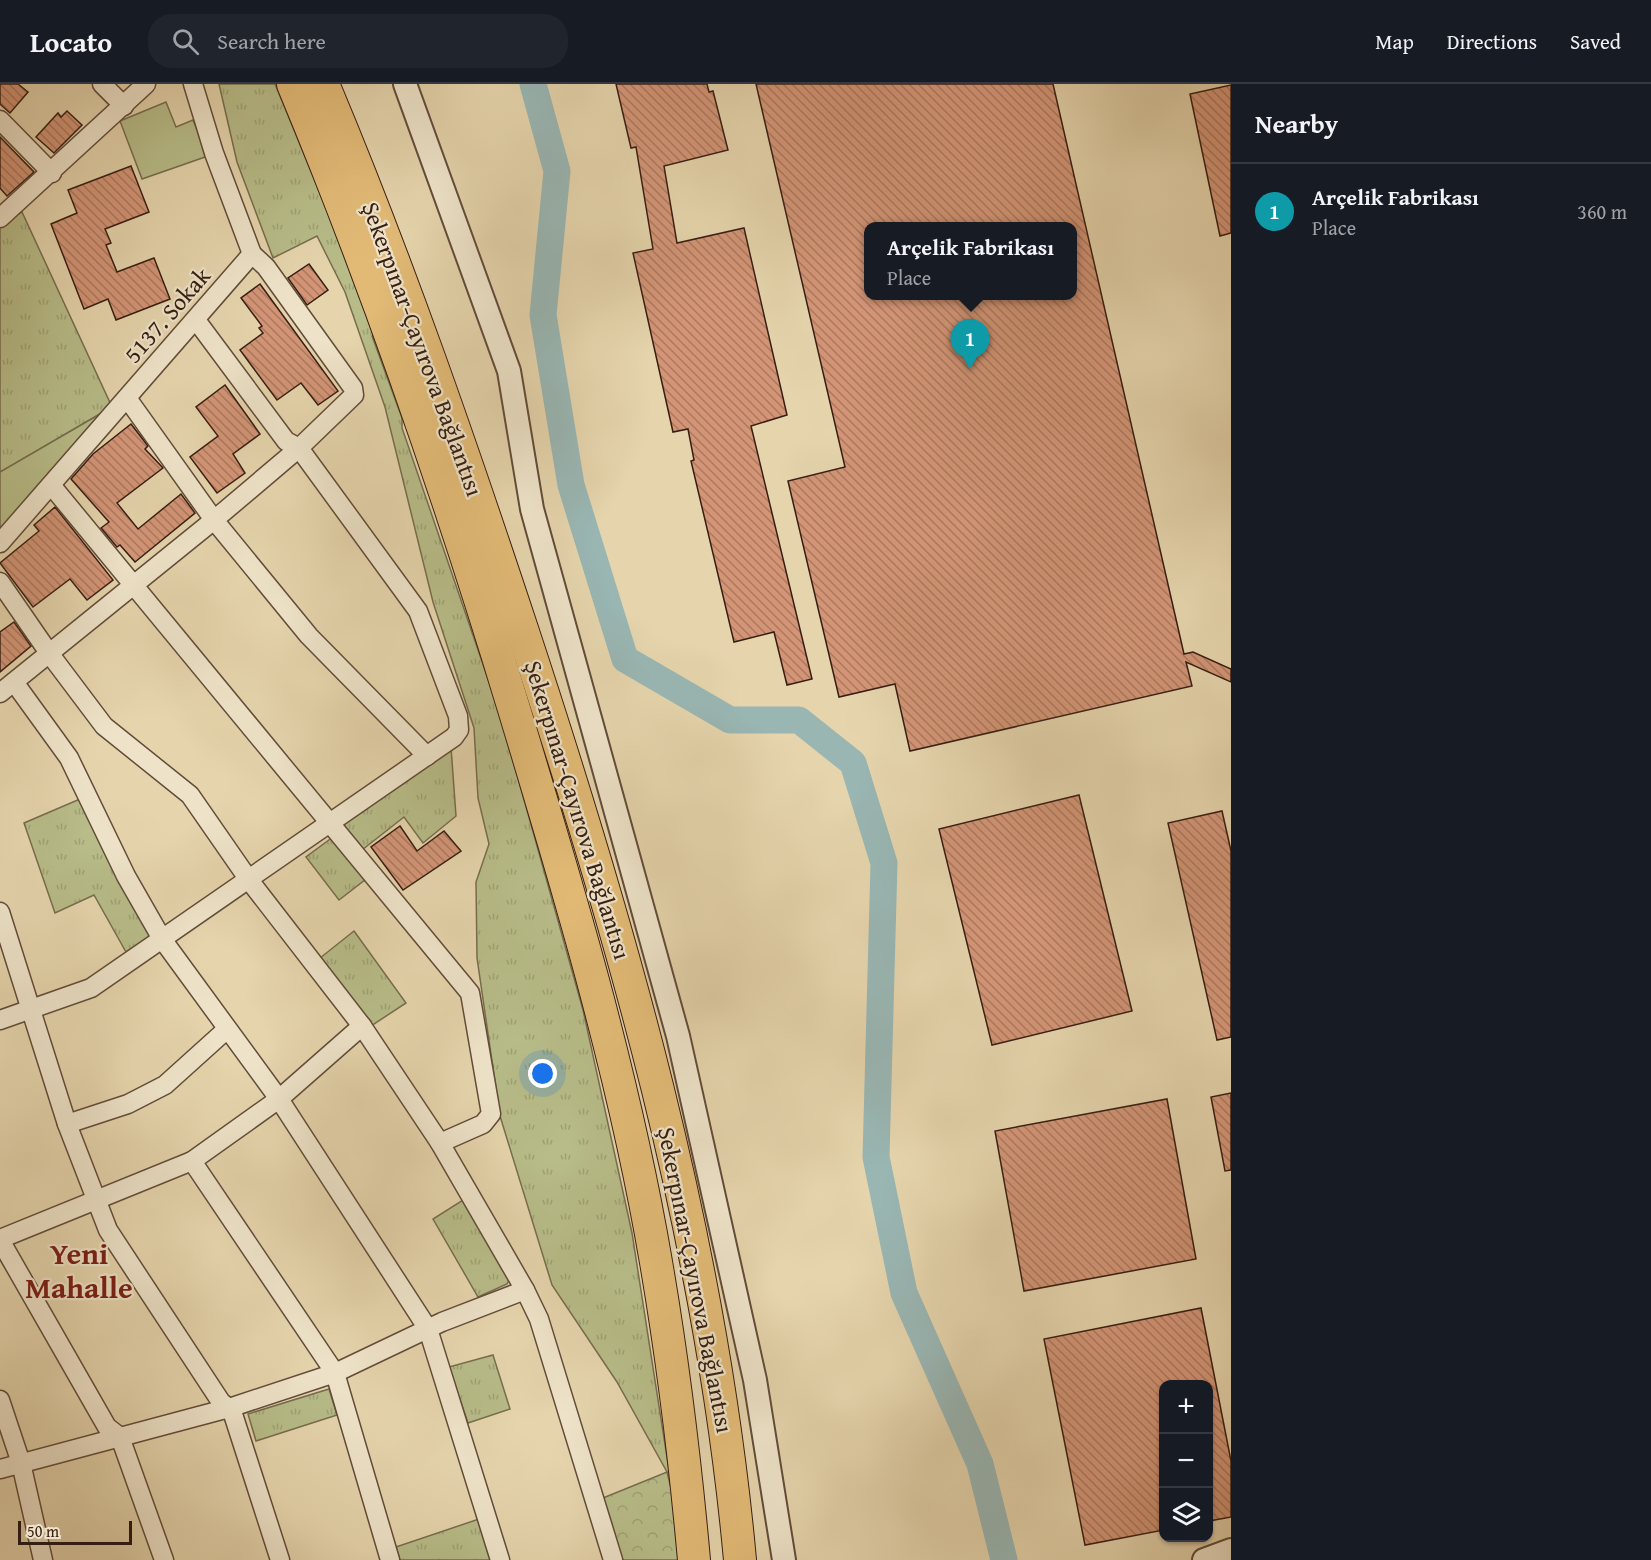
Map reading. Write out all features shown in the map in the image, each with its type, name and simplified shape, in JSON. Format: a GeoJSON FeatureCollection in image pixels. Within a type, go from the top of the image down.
{"type":"FeatureCollection","features":[{"type":"Feature","properties":{"kind":"highway","name":"Şekerpınar-Çayırova Bağlantısı"},"geometry":{"type":"LineString","coordinates":[[292,84],[359,251],[399,361],[490,630],[602,1013],[656,1259],[684,1453],[694,1560]]}},
{"type":"Feature","properties":{"kind":"highway","name":"Şekerpınar-Çayırova Bağlantısı"},"geometry":{"type":"LineString","coordinates":[[323,84],[454,427],[553,722],[635,994],[681,1186],[705,1305],[728,1454],[740,1560]]}},
{"type":"Feature","properties":{"kind":"street"},"geometry":{"type":"LineString","coordinates":[[102,84],[124,105]]}},
{"type":"Feature","properties":{"kind":"street"},"geometry":{"type":"LineString","coordinates":[[0,218],[146,84]]}},
{"type":"Feature","properties":{"kind":"street"},"geometry":{"type":"LineString","coordinates":[[193,84],[214,153],[252,254],[266,267],[353,388],[354,395],[350,401],[290,450],[214,520],[7,688],[69,758],[126,876],[162,939],[226,1030],[279,1099],[428,1329],[500,1560]]}},
{"type":"Feature","properties":{"kind":"street"},"geometry":{"type":"LineString","coordinates":[[405,84],[509,371],[532,509],[678,1036],[755,1380],[784,1560]]}},
{"type":"Feature","properties":{"kind":"street"},"geometry":{"type":"LineString","coordinates":[[0,120],[51,173]]}},
{"type":"Feature","properties":{"kind":"street","name":"5137. Sokak"},"geometry":{"type":"LineString","coordinates":[[0,543],[252,254]]}},
{"type":"Feature","properties":{"kind":"street"},"geometry":{"type":"LineString","coordinates":[[0,1020],[91,988],[329,825],[454,737],[459,730],[460,723],[418,611],[290,450],[196,320]]}},
{"type":"Feature","properties":{"kind":"street"},"geometry":{"type":"LineString","coordinates":[[127,398],[214,520],[309,636],[427,756]]}},
{"type":"Feature","properties":{"kind":"street"},"geometry":{"type":"LineString","coordinates":[[51,485],[329,825],[470,993],[491,1114],[483,1124],[440,1143]]}},
{"type":"Feature","properties":{"kind":"street"},"geometry":{"type":"LineString","coordinates":[[0,582],[49,653],[104,726],[190,795],[249,879],[362,1026],[440,1143],[525,1290],[539,1319],[606,1558]]}},
{"type":"Feature","properties":{"kind":"street"},"geometry":{"type":"LineString","coordinates":[[0,912],[30,1011],[94,1199],[108,1230],[231,1405],[280,1560]]}},
{"type":"Feature","properties":{"kind":"street"},"geometry":{"type":"LineString","coordinates":[[164,1560],[118,1437],[0,1239],[192,1161],[279,1099],[362,1026]]}},
{"type":"Feature","properties":{"kind":"street"},"geometry":{"type":"LineString","coordinates":[[68,1124],[128,1104],[165,1085],[226,1030]]}},
{"type":"Feature","properties":{"kind":"street"},"geometry":{"type":"LineString","coordinates":[[192,1161],[335,1373],[390,1560]]}},
{"type":"Feature","properties":{"kind":"street"},"geometry":{"type":"LineString","coordinates":[[0,1468],[204,1414],[335,1373],[428,1329],[525,1290]]}},
{"type":"Feature","properties":{"kind":"street"},"geometry":{"type":"LineString","coordinates":[[0,1400],[21,1463],[43,1560]]}},
{"type":"Feature","properties":{"kind":"street"},"geometry":{"type":"LineString","coordinates":[[1204,1560],[1231,1550]]}},
{"type":"Feature","properties":{"kind":"green space"},"geometry":{"type":"Polygon","coordinates":[[[219,84],[275,84],[377,332],[372,336],[402,418],[402,428],[500,714],[583,1010],[632,1233],[673,1496],[667,1472],[617,1382],[552,1285],[500,1116],[477,958],[476,882],[489,844],[478,798],[474,728],[433,602],[385,407],[345,292],[317,236],[273,258],[237,162],[219,84]]]}},
{"type":"Feature","properties":{"kind":"green space"},"geometry":{"type":"Polygon","coordinates":[[[166,102],[176,127],[193,120],[208,156],[142,179],[120,121],[166,102]]]}},
{"type":"Feature","properties":{"kind":"green space"},"geometry":{"type":"Polygon","coordinates":[[[22,212],[112,407],[0,472],[0,223],[22,212]]]}},
{"type":"Feature","properties":{"kind":"green space"},"geometry":{"type":"Polygon","coordinates":[[[112,407],[0,534],[0,472],[112,407]]]}},
{"type":"Feature","properties":{"kind":"green space"},"geometry":{"type":"Polygon","coordinates":[[[451,747],[456,816],[423,843],[404,817],[362,850],[343,824],[451,747]]]}},
{"type":"Feature","properties":{"kind":"green space"},"geometry":{"type":"Polygon","coordinates":[[[80,799],[151,938],[126,952],[94,895],[55,913],[24,823],[80,799]]]}},
{"type":"Feature","properties":{"kind":"green space"},"geometry":{"type":"Polygon","coordinates":[[[333,837],[366,879],[339,900],[306,857],[333,837]]]}},
{"type":"Feature","properties":{"kind":"green space"},"geometry":{"type":"Polygon","coordinates":[[[354,931],[406,1003],[368,1028],[315,962],[354,931]]]}},
{"type":"Feature","properties":{"kind":"green space"},"geometry":{"type":"Polygon","coordinates":[[[463,1200],[509,1280],[507,1284],[478,1297],[433,1219],[463,1200]]]}},
{"type":"Feature","properties":{"kind":"green space"},"geometry":{"type":"Polygon","coordinates":[[[493,1355],[510,1409],[468,1423],[449,1367],[493,1355]]]}},
{"type":"Feature","properties":{"kind":"green space"},"geometry":{"type":"Polygon","coordinates":[[[329,1389],[337,1415],[256,1441],[248,1414],[329,1389]]]}},
{"type":"Feature","properties":{"kind":"green space"},"geometry":{"type":"Polygon","coordinates":[[[667,1472],[673,1496],[679,1560],[622,1560],[603,1498],[667,1472]]]}},
{"type":"Feature","properties":{"kind":"green space"},"geometry":{"type":"Polygon","coordinates":[[[482,1518],[496,1560],[400,1560],[396,1547],[482,1518]]]}},
{"type":"Feature","properties":{"kind":"building"},"geometry":{"type":"Polygon","coordinates":[[[0,84],[18,84],[28,92],[10,113],[0,104],[0,84]]]}},
{"type":"Feature","properties":{"kind":"building"},"geometry":{"type":"Polygon","coordinates":[[[616,84],[707,84],[709,92],[713,91],[728,150],[664,166],[677,243],[744,228],[787,415],[751,426],[812,679],[787,685],[774,632],[734,642],[691,461],[694,460],[688,429],[673,432],[633,253],[653,249],[636,147],[631,148],[616,84]]]}},
{"type":"Feature","properties":{"kind":"building"},"geometry":{"type":"Polygon","coordinates":[[[756,84],[1053,84],[1184,654],[1193,652],[1231,669],[1231,682],[1186,662],[1192,686],[910,751],[895,684],[839,697],[788,481],[845,467],[756,84]]]}},
{"type":"Feature","properties":{"kind":"building"},"geometry":{"type":"Polygon","coordinates":[[[1231,85],[1231,233],[1220,236],[1190,94],[1231,85]]]}},
{"type":"Feature","properties":{"kind":"building"},"geometry":{"type":"Polygon","coordinates":[[[67,111],[82,125],[54,153],[36,137],[58,113],[61,117],[67,111]]]}},
{"type":"Feature","properties":{"kind":"building"},"geometry":{"type":"Polygon","coordinates":[[[0,137],[34,172],[7,196],[0,188],[0,137]]]}},
{"type":"Feature","properties":{"kind":"building"},"geometry":{"type":"Polygon","coordinates":[[[131,166],[149,212],[105,229],[111,243],[106,245],[117,272],[154,258],[170,299],[116,320],[108,299],[84,309],[51,224],[77,213],[68,190],[131,166]]]}},
{"type":"Feature","properties":{"kind":"building"},"geometry":{"type":"Polygon","coordinates":[[[309,264],[328,290],[307,305],[288,278],[309,264]]]}},
{"type":"Feature","properties":{"kind":"building"},"geometry":{"type":"Polygon","coordinates":[[[260,284],[338,391],[318,405],[301,383],[277,400],[240,350],[263,333],[259,328],[262,326],[241,298],[260,284]]]}},
{"type":"Feature","properties":{"kind":"building"},"geometry":{"type":"Polygon","coordinates":[[[225,385],[260,434],[233,454],[245,473],[217,493],[190,457],[218,436],[196,407],[225,385]]]}},
{"type":"Feature","properties":{"kind":"building"},"geometry":{"type":"Polygon","coordinates":[[[131,424],[148,446],[145,449],[163,468],[117,503],[138,529],[181,494],[195,513],[135,562],[120,545],[117,547],[101,528],[109,522],[71,479],[93,454],[131,424]]]}},
{"type":"Feature","properties":{"kind":"building"},"geometry":{"type":"Polygon","coordinates":[[[55,507],[113,580],[87,600],[70,579],[33,607],[0,563],[39,531],[34,525],[55,507]]]}},
{"type":"Feature","properties":{"kind":"building"},"geometry":{"type":"Polygon","coordinates":[[[14,622],[31,646],[0,672],[0,632],[14,622]]]}},
{"type":"Feature","properties":{"kind":"building"},"geometry":{"type":"Polygon","coordinates":[[[1079,795],[1132,1011],[992,1045],[939,829],[1079,795]]]}},
{"type":"Feature","properties":{"kind":"building"},"geometry":{"type":"Polygon","coordinates":[[[1222,811],[1231,851],[1231,1037],[1217,1040],[1168,823],[1222,811]]]}},
{"type":"Feature","properties":{"kind":"building"},"geometry":{"type":"Polygon","coordinates":[[[400,826],[417,851],[444,831],[461,851],[403,890],[371,847],[400,826]]]}},
{"type":"Feature","properties":{"kind":"building"},"geometry":{"type":"Polygon","coordinates":[[[1231,1093],[1231,1170],[1225,1171],[1211,1097],[1231,1093]]]}},
{"type":"Feature","properties":{"kind":"building"},"geometry":{"type":"Polygon","coordinates":[[[1167,1099],[1196,1259],[1024,1291],[995,1131],[1167,1099]]]}},
{"type":"Feature","properties":{"kind":"building"},"geometry":{"type":"Polygon","coordinates":[[[1201,1308],[1231,1461],[1231,1517],[1213,1520],[1213,1380],[1159,1380],[1159,1531],[1085,1545],[1044,1339],[1201,1308]]]}},
{"type":"Feature","properties":{"kind":"waterway"},"geometry":{"type":"LineString","coordinates":[[533,84],[557,171],[543,315],[571,485],[625,659],[730,720],[799,720],[853,763],[884,863],[876,1157],[904,1293],[980,1464],[1004,1560]]}},
{"type":"Feature","properties":{"kind":"place","name":"Arçelik Fabrikası"},"geometry":{"type":"Point","coordinates":[970,369]}},
{"type":"Feature","properties":{"kind":"district","name":"Yeni Mahalle"},"geometry":{"type":"Point","coordinates":[79,1270]}}]}
